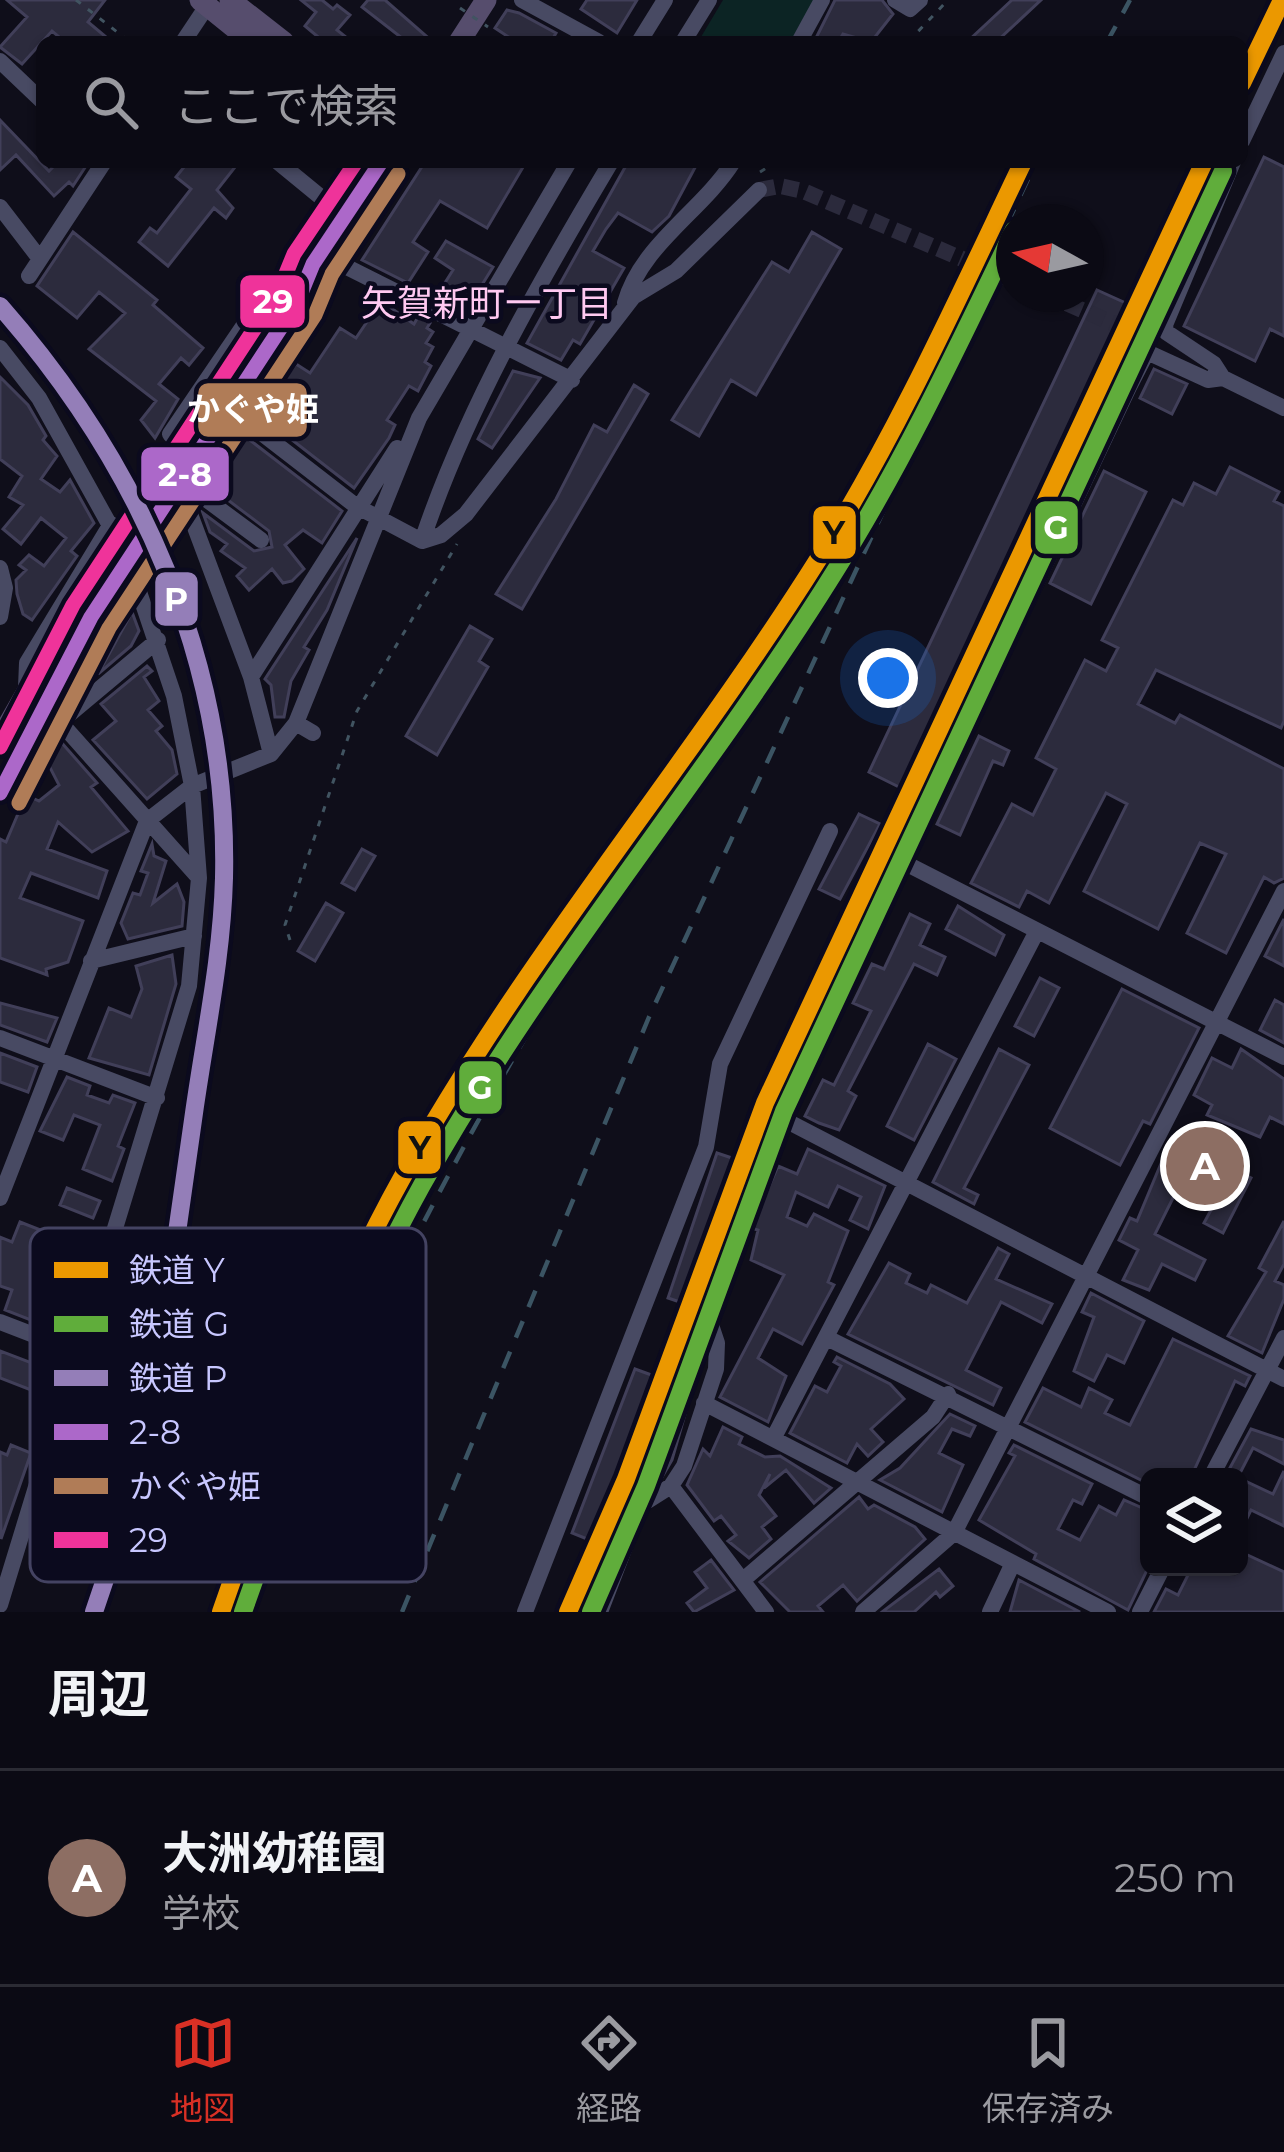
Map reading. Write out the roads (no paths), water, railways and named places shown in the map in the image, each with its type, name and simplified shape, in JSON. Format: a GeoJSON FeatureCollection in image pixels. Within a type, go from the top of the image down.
{"type":"FeatureCollection","features":[{"type":"Feature","properties":{"kind":"main road"},"geometry":{"type":"LineString","coordinates":[[230,0],[276,36]]}},
{"type":"Feature","properties":{"kind":"main road"},"geometry":{"type":"LineString","coordinates":[[463,36],[486,0]]}},
{"type":"Feature","properties":{"kind":"main road"},"geometry":{"type":"LineString","coordinates":[[204,3],[245,36]]}},
{"type":"Feature","properties":{"kind":"main road"},"geometry":{"type":"LineString","coordinates":[[9,729],[51,716],[91,617],[297,303],[317,259],[376,168]]}},
{"type":"Feature","properties":{"kind":"main road"},"geometry":{"type":"LineString","coordinates":[[0,793],[9,729],[26,687],[284,290],[317,259]]}},
{"type":"Feature","properties":{"kind":"street"},"geometry":{"type":"LineString","coordinates":[[522,0],[588,36]]}},
{"type":"Feature","properties":{"kind":"street"},"geometry":{"type":"LineString","coordinates":[[643,36],[664,0]]}},
{"type":"Feature","properties":{"kind":"street"},"geometry":{"type":"LineString","coordinates":[[687,36],[709,0]]}},
{"type":"Feature","properties":{"kind":"street"},"geometry":{"type":"LineString","coordinates":[[802,36],[822,0]]}},
{"type":"Feature","properties":{"kind":"street"},"geometry":{"type":"LineString","coordinates":[[895,0],[910,9],[920,0]]}},
{"type":"Feature","properties":{"kind":"street"},"geometry":{"type":"LineString","coordinates":[[186,36],[204,3]]}},
{"type":"Feature","properties":{"kind":"street"},"geometry":{"type":"LineString","coordinates":[[1248,129],[1283,58]]}},
{"type":"Feature","properties":{"kind":"street"},"geometry":{"type":"LineString","coordinates":[[0,62],[36,95]]}},
{"type":"Feature","properties":{"kind":"street"},"geometry":{"type":"LineString","coordinates":[[29,276],[100,168]]}},
{"type":"Feature","properties":{"kind":"street"},"geometry":{"type":"LineString","coordinates":[[285,168],[345,217]]}},
{"type":"Feature","properties":{"kind":"street"},"geometry":{"type":"LineString","coordinates":[[251,677],[356,506],[419,418],[564,168]]}},
{"type":"Feature","properties":{"kind":"street"},"geometry":{"type":"LineString","coordinates":[[422,541],[437,494],[508,350],[608,168]]}},
{"type":"Feature","properties":{"kind":"street"},"geometry":{"type":"LineString","coordinates":[[623,309],[629,289],[655,249],[711,194],[729,168]]}},
{"type":"Feature","properties":{"kind":"street"},"geometry":{"type":"LineString","coordinates":[[1223,379],[1214,364],[1166,332],[1165,325],[1230,168]]}},
{"type":"Feature","properties":{"kind":"street"},"geometry":{"type":"LineString","coordinates":[[422,541],[460,522],[623,309],[676,271],[759,190]]}},
{"type":"Feature","properties":{"kind":"street"},"geometry":{"type":"LineString","coordinates":[[0,207],[40,259]]}},
{"type":"Feature","properties":{"kind":"street"},"geometry":{"type":"LineString","coordinates":[[317,259],[572,380]]}},
{"type":"Feature","properties":{"kind":"street"},"geometry":{"type":"LineString","coordinates":[[271,754],[251,677],[184,498],[308,309],[317,259]]}},
{"type":"Feature","properties":{"kind":"street"},"geometry":{"type":"LineString","coordinates":[[261,540],[195,479],[172,436],[274,281],[317,259]]}},
{"type":"Feature","properties":{"kind":"street"},"geometry":{"type":"LineString","coordinates":[[1145,337],[1284,408]]}},
{"type":"Feature","properties":{"kind":"street"},"geometry":{"type":"LineString","coordinates":[[0,348],[39,398],[135,575],[158,640],[192,786],[199,878],[194,936],[175,1044],[117,1228]]}},
{"type":"Feature","properties":{"kind":"street"},"geometry":{"type":"LineString","coordinates":[[600,1612],[640,1505],[671,1486],[684,1466],[716,1369],[709,1298],[785,1120],[1147,352],[1208,380],[1223,379]]}},
{"type":"Feature","properties":{"kind":"street"},"geometry":{"type":"LineString","coordinates":[[241,416],[356,506],[422,541]]}},
{"type":"Feature","properties":{"kind":"street"},"geometry":{"type":"LineString","coordinates":[[0,1198],[147,820],[192,786],[271,754],[296,723],[419,418]]}},
{"type":"Feature","properties":{"kind":"street"},"geometry":{"type":"LineString","coordinates":[[26,687],[27,663],[112,527]]}},
{"type":"Feature","properties":{"kind":"street"},"geometry":{"type":"LineString","coordinates":[[0,568],[5,588],[0,614]]}},
{"type":"Feature","properties":{"kind":"street"},"geometry":{"type":"LineString","coordinates":[[51,716],[135,575]]}},
{"type":"Feature","properties":{"kind":"street"},"geometry":{"type":"LineString","coordinates":[[51,716],[158,640]]}},
{"type":"Feature","properties":{"kind":"street"},"geometry":{"type":"LineString","coordinates":[[51,716],[199,878]]}},
{"type":"Feature","properties":{"kind":"street"},"geometry":{"type":"LineString","coordinates":[[296,723],[313,734]]}},
{"type":"Feature","properties":{"kind":"street"},"geometry":{"type":"LineString","coordinates":[[525,1612],[706,1148],[720,1064],[830,831]]}},
{"type":"Feature","properties":{"kind":"street"},"geometry":{"type":"LineString","coordinates":[[904,862],[1284,1058]]}},
{"type":"Feature","properties":{"kind":"street"},"geometry":{"type":"LineString","coordinates":[[862,1612],[954,1533],[1284,892]]}},
{"type":"Feature","properties":{"kind":"street"},"geometry":{"type":"LineString","coordinates":[[774,1437],[1037,931]]}},
{"type":"Feature","properties":{"kind":"street"},"geometry":{"type":"LineString","coordinates":[[91,961],[194,936]]}},
{"type":"Feature","properties":{"kind":"street"},"geometry":{"type":"LineString","coordinates":[[0,1038],[157,1098]]}},
{"type":"Feature","properties":{"kind":"street"},"geometry":{"type":"LineString","coordinates":[[785,1120],[1276,1374]]}},
{"type":"Feature","properties":{"kind":"street"},"geometry":{"type":"LineString","coordinates":[[0,1322],[30,1334]]}},
{"type":"Feature","properties":{"kind":"street"},"geometry":{"type":"LineString","coordinates":[[826,1338],[948,1394],[1140,1493]]}},
{"type":"Feature","properties":{"kind":"street"},"geometry":{"type":"LineString","coordinates":[[1216,1468],[1276,1374],[1284,1338]]}},
{"type":"Feature","properties":{"kind":"street"},"geometry":{"type":"LineString","coordinates":[[743,1580],[933,1418],[948,1394]]}},
{"type":"Feature","properties":{"kind":"street"},"geometry":{"type":"LineString","coordinates":[[704,1403],[1108,1612]]}},
{"type":"Feature","properties":{"kind":"street"},"geometry":{"type":"LineString","coordinates":[[671,1486],[766,1612]]}},
{"type":"Feature","properties":{"kind":"street"},"geometry":{"type":"LineString","coordinates":[[0,1603],[30,1506]]}},
{"type":"Feature","properties":{"kind":"street"},"geometry":{"type":"LineString","coordinates":[[990,1612],[1013,1563]]}},
{"type":"Feature","properties":{"kind":"street"},"geometry":{"type":"LineString","coordinates":[[1140,1612],[1158,1576]]}},
{"type":"Feature","properties":{"kind":"street"},"geometry":{"type":"LineString","coordinates":[[1060,1612],[1071,1593]]}},
{"type":"Feature","properties":{"kind":"tunnel"},"geometry":{"type":"LineString","coordinates":[[759,190],[780,186],[803,191],[996,273]]}},
{"type":"Feature","properties":{"kind":"tunnel"},"geometry":{"type":"LineString","coordinates":[[1087,312],[1145,337]]}},
{"type":"Feature","properties":{"kind":"railway"},"geometry":{"type":"LineString","coordinates":[[1110,36],[1130,0]]}},
{"type":"Feature","properties":{"kind":"railway"},"geometry":{"type":"LineString","coordinates":[[421,1228],[589,931],[817,585],[874,490],[947,351],[1033,168]]}},
{"type":"Feature","properties":{"kind":"railway"},"geometry":{"type":"LineString","coordinates":[[426,1554],[649,1017],[903,469]]}},
{"type":"Feature","properties":{"kind":"railway"},"geometry":{"type":"LineString","coordinates":[[248,1612],[260,1582]]}},
{"type":"Feature","properties":{"kind":"railway"},"geometry":{"type":"LineString","coordinates":[[402,1612],[414,1582]]}},
{"type":"Feature","properties":{"kind":"rail line","name":"Y"},"geometry":{"type":"LineString","coordinates":[[1248,71],[1282,0]]}},
{"type":"Feature","properties":{"kind":"rail line","name":"Y"},"geometry":{"type":"LineString","coordinates":[[375,1228],[500,1017],[819,558],[901,413],[1020,168]]}},
{"type":"Feature","properties":{"kind":"rail line","name":"Y"},"geometry":{"type":"LineString","coordinates":[[568,1612],[626,1479],[765,1103],[1201,168]]}},
{"type":"Feature","properties":{"kind":"rail line","name":"G"},"geometry":{"type":"LineString","coordinates":[[591,1612],[646,1486],[784,1111],[1223,171]]}},
{"type":"Feature","properties":{"kind":"rail line","name":"G"},"geometry":{"type":"LineString","coordinates":[[399,1228],[519,1027],[734,723],[837,568],[908,443],[996,267]]}},
{"type":"Feature","properties":{"kind":"rail line","name":"P"},"geometry":{"type":"LineString","coordinates":[[0,306],[95,432],[134,500],[192,644],[211,720],[222,798],[224,878],[220,937],[178,1228]]}},
{"type":"Feature","properties":{"kind":"rail line","name":"P"},"geometry":{"type":"LineString","coordinates":[[94,1612],[104,1582]]}},
{"type":"Feature","properties":{"kind":"rail line","name":"Y"},"geometry":{"type":"LineString","coordinates":[[221,1612],[232,1582]]}},
{"type":"Feature","properties":{"kind":"rail line","name":"G"},"geometry":{"type":"LineString","coordinates":[[243,1612],[254,1582]]}},
{"type":"Feature","properties":{"kind":"place","name":"大洲幼稚園"},"geometry":{"type":"Point","coordinates":[1205,1166]}},
{"type":"Feature","properties":{"kind":"district","name":"矢賀新町一丁目"},"geometry":{"type":"Point","coordinates":[487,303]}}]}
